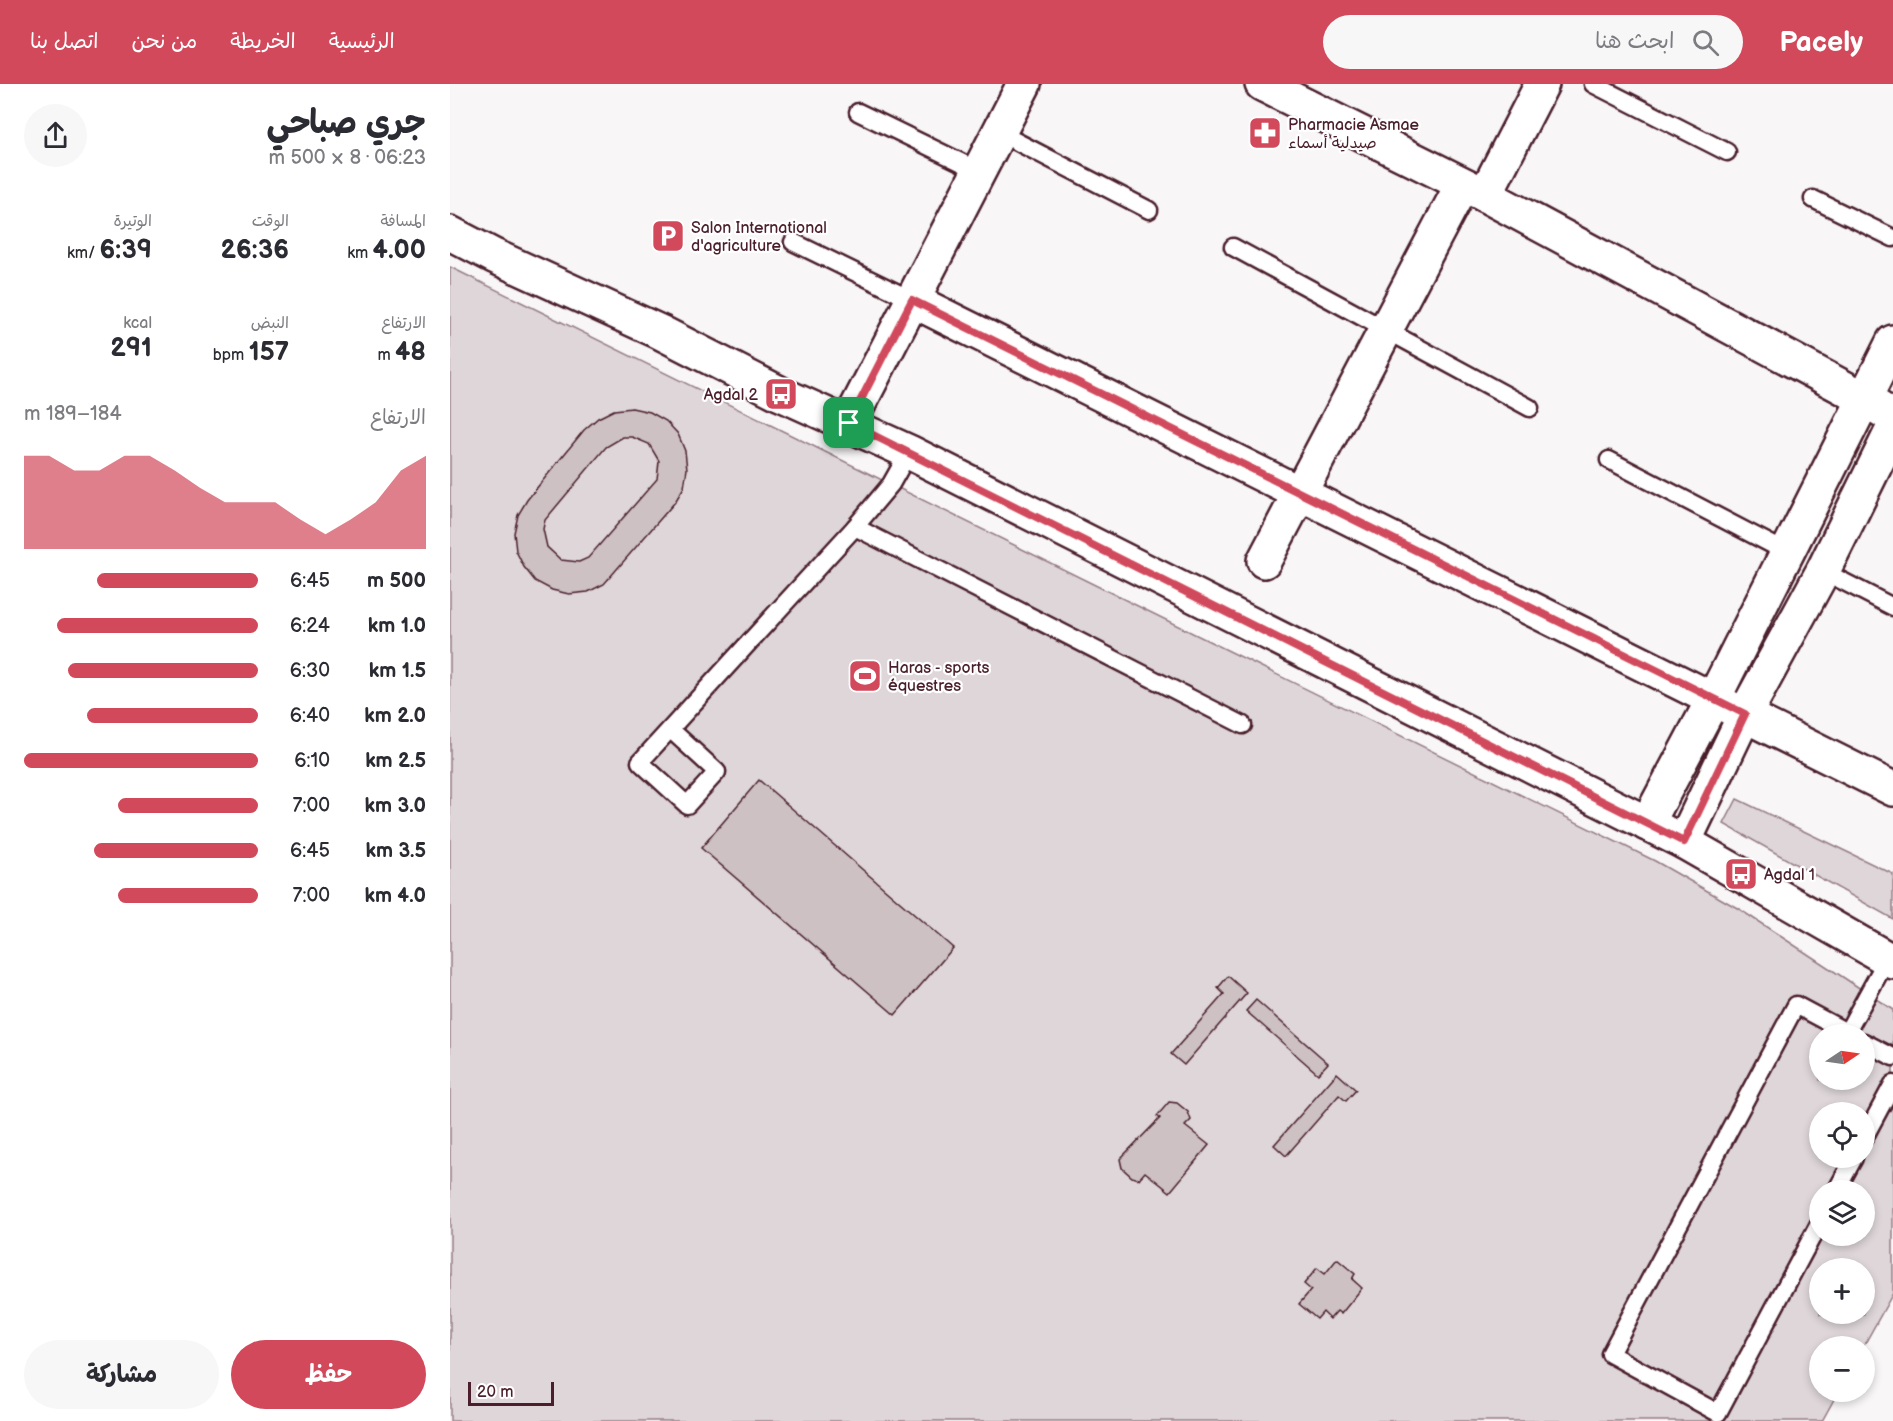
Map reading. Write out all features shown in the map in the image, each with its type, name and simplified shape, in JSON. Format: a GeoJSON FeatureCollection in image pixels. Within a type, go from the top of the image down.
{"type":"FeatureCollection","features":[{"type":"Feature","properties":{"kind":"street"},"geometry":{"type":"LineString","coordinates":[[849,423],[1024,84]]}},
{"type":"Feature","properties":{"kind":"street"},"geometry":{"type":"LineString","coordinates":[[1262,84],[1473,190],[1863,398],[1893,417]]}},
{"type":"Feature","properties":{"kind":"street"},"geometry":{"type":"LineString","coordinates":[[1264,561],[1388,329],[1473,190],[1542,84]]}},
{"type":"Feature","properties":{"kind":"street"},"geometry":{"type":"LineString","coordinates":[[450,232],[494,256],[660,332],[781,394],[909,452],[1684,842],[1890,961]]}},
{"type":"Feature","properties":{"kind":"street"},"geometry":{"type":"LineString","coordinates":[[912,300],[1893,789]]}},
{"type":"Feature","properties":{"kind":"street"},"geometry":{"type":"LineString","coordinates":[[1647,824],[1714,698],[1893,342]]}},
{"type":"Feature","properties":{"kind":"street"},"geometry":{"type":"LineString","coordinates":[[1684,842],[1745,714],[1823,571],[1893,429]]}},
{"type":"Feature","properties":{"kind":"lane"},"geometry":{"type":"LineString","coordinates":[[1593,84],[1727,152]]}},
{"type":"Feature","properties":{"kind":"lane"},"geometry":{"type":"LineString","coordinates":[[858,112],[979,171]]}},
{"type":"Feature","properties":{"kind":"lane"},"geometry":{"type":"LineString","coordinates":[[998,132],[1149,210]]}},
{"type":"Feature","properties":{"kind":"lane"},"geometry":{"type":"LineString","coordinates":[[1813,199],[1893,238]]}},
{"type":"Feature","properties":{"kind":"lane"},"geometry":{"type":"LineString","coordinates":[[793,242],[912,300]]}},
{"type":"Feature","properties":{"kind":"lane"},"geometry":{"type":"LineString","coordinates":[[1233,247],[1530,408]]}},
{"type":"Feature","properties":{"kind":"lane"},"geometry":{"type":"LineString","coordinates":[[670,729],[717,772],[687,805],[640,762],[670,729],[855,526],[891,484],[909,452]]}},
{"type":"Feature","properties":{"kind":"lane"},"geometry":{"type":"LineString","coordinates":[[1609,460],[1788,553]]}},
{"type":"Feature","properties":{"kind":"lane"},"geometry":{"type":"LineString","coordinates":[[855,526],[1243,725]]}},
{"type":"Feature","properties":{"kind":"lane"},"geometry":{"type":"LineString","coordinates":[[1823,571],[1893,607]]}},
{"type":"Feature","properties":{"kind":"lane"},"geometry":{"type":"LineString","coordinates":[[1855,1024],[1890,961]]}},
{"type":"Feature","properties":{"kind":"lane"},"geometry":{"type":"LineString","coordinates":[[1809,1243],[1718,1413],[1610,1354],[1796,1005],[1831,1024]]}},
{"type":"Feature","properties":{"kind":"lane"},"geometry":{"type":"LineString","coordinates":[[1875,1048],[1893,1057]]}},
{"type":"Feature","properties":{"kind":"lane"},"geometry":{"type":"LineString","coordinates":[[1875,1118],[1893,1084]]}},
{"type":"Feature","properties":{"kind":"shaded area","name":"Haras - sports équestres"},"geometry":{"type":"Polygon","coordinates":[[[450,267],[1655,861],[1739,909],[1893,1010],[1893,1293],[1869,1336],[1809,1336],[1809,1402],[1832,1402],[1822,1421],[450,1421],[450,267]]]}},
{"type":"Feature","properties":{"kind":"shaded area"},"geometry":{"type":"Polygon","coordinates":[[[1737,799],[1893,874],[1893,919],[1724,824],[1737,799]]]}},
{"type":"Feature","properties":{"kind":"building"},"geometry":{"type":"Polygon","coordinates":[[[632,408],[650,412],[666,421],[678,434],[685,451],[687,469],[684,487],[675,502],[604,584],[588,592],[569,594],[552,590],[535,581],[524,567],[516,551],[514,533],[518,515],[527,500],[584,430],[598,418],[614,410],[632,408]],[[623,437],[606,447],[545,520],[543,529],[547,547],[561,560],[579,562],[588,558],[657,479],[659,461],[649,444],[632,437],[623,437]]]}},
{"type":"Feature","properties":{"kind":"building"},"geometry":{"type":"Polygon","coordinates":[[[759,780],[953,948],[895,1015],[701,848],[759,780]]]}},
{"type":"Feature","properties":{"kind":"building"},"geometry":{"type":"Polygon","coordinates":[[[1228,976],[1247,993],[1184,1065],[1171,1054],[1224,994],[1218,988],[1228,976]]]}},
{"type":"Feature","properties":{"kind":"building"},"geometry":{"type":"Polygon","coordinates":[[[1256,1000],[1328,1063],[1318,1074],[1246,1011],[1256,1000]]]}},
{"type":"Feature","properties":{"kind":"building"},"geometry":{"type":"Polygon","coordinates":[[[1337,1073],[1356,1090],[1346,1101],[1339,1095],[1286,1156],[1274,1145],[1337,1073]]]}},
{"type":"Feature","properties":{"kind":"building"},"geometry":{"type":"Polygon","coordinates":[[[1169,1102],[1177,1103],[1188,1112],[1191,1120],[1185,1126],[1209,1145],[1170,1192],[1145,1172],[1139,1179],[1132,1177],[1122,1168],[1120,1159],[1160,1118],[1157,1116],[1169,1102]]]}},
{"type":"Feature","properties":{"kind":"building"},"geometry":{"type":"Polygon","coordinates":[[[1337,1259],[1355,1274],[1352,1279],[1362,1288],[1341,1314],[1337,1311],[1330,1319],[1323,1312],[1317,1319],[1299,1304],[1311,1290],[1304,1284],[1317,1268],[1325,1274],[1337,1259]]]}},
{"type":"Feature","properties":{"kind":"place","name":"Pharmacie Asmae صيدلية أسماء"},"geometry":{"type":"Point","coordinates":[1265,133]}},
{"type":"Feature","properties":{"kind":"place","name":"Salon International d'agriculture"},"geometry":{"type":"Point","coordinates":[668,236]}},
{"type":"Feature","properties":{"kind":"place","name":"Agdal 2"},"geometry":{"type":"Point","coordinates":[781,394]}},
{"type":"Feature","properties":{"kind":"place","name":"Haras - sports équestres"},"geometry":{"type":"Point","coordinates":[865,676]}},
{"type":"Feature","properties":{"kind":"place","name":"Agdal 1"},"geometry":{"type":"Point","coordinates":[1741,874]}},
{"type":"Feature","properties":{"kind":"route"},"geometry":{"type":"LineString","coordinates":[[912,300],[1745,714],[1684,842],[849,423],[912,300]]}}]}
